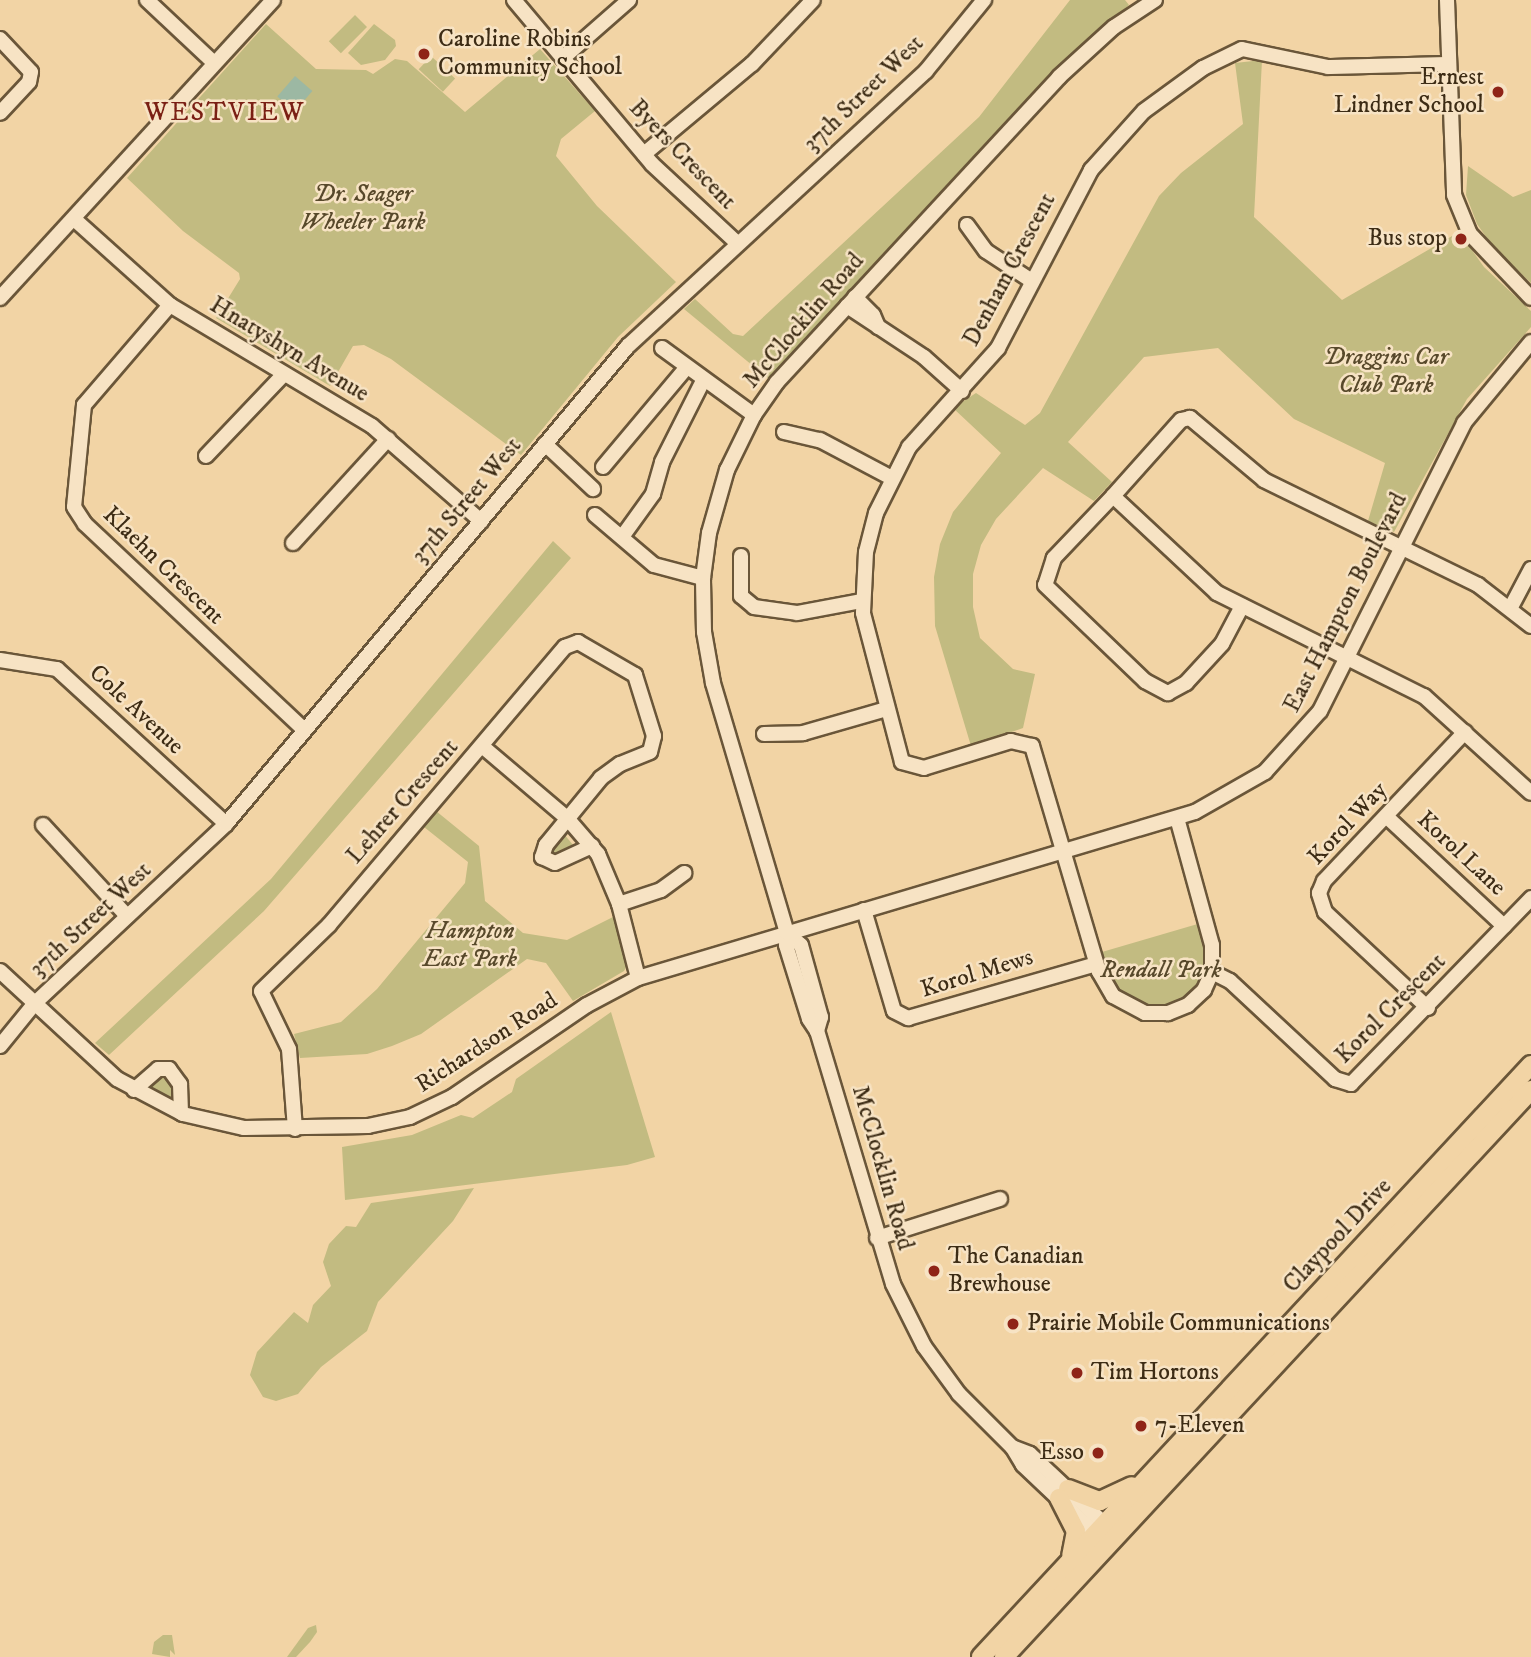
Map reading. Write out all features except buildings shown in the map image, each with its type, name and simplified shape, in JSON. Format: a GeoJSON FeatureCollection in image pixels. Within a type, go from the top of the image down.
{"type":"FeatureCollection","features":[{"type":"Feature","properties":{"kind":"main road","name":"Claypool Drive"},"geometry":{"type":"LineString","coordinates":[[1004,1657],[1149,1475],[1531,1065]]}},
{"type":"Feature","properties":{"kind":"main road","name":"Claypool Drive"},"geometry":{"type":"LineString","coordinates":[[981,1657],[1069,1563],[1105,1533],[1531,1090]]}},
{"type":"Feature","properties":{"kind":"main road"},"geometry":{"type":"LineString","coordinates":[[1063,1494],[1100,1502],[1149,1475]]}},
{"type":"Feature","properties":{"kind":"main road"},"geometry":{"type":"LineString","coordinates":[[1063,1494],[1077,1533],[1069,1563]]}},
{"type":"Feature","properties":{"kind":"street"},"geometry":{"type":"LineString","coordinates":[[147,0],[214,63]]}},
{"type":"Feature","properties":{"kind":"street"},"geometry":{"type":"LineString","coordinates":[[0,298],[273,0]]}},
{"type":"Feature","properties":{"kind":"street","name":"Byers Crescent"},"geometry":{"type":"LineString","coordinates":[[514,0],[644,153],[737,243]]}},
{"type":"Feature","properties":{"kind":"street"},"geometry":{"type":"LineString","coordinates":[[563,58],[629,0]]}},
{"type":"Feature","properties":{"kind":"street"},"geometry":{"type":"LineString","coordinates":[[644,153],[752,64],[813,0]]}},
{"type":"Feature","properties":{"kind":"street","name":"37th Street West"},"geometry":{"type":"LineString","coordinates":[[0,1046],[35,1003],[226,824],[628,346],[926,71],[984,0]]}},
{"type":"Feature","properties":{"kind":"street","name":"McClocklin Road"},"geometry":{"type":"LineString","coordinates":[[1105,1533],[1063,1494],[1023,1465],[1012,1447],[959,1394],[924,1346],[877,1238],[817,1031],[821,1017],[801,945],[787,933],[713,683],[704,632],[703,578],[720,490],[754,415],[788,368],[1059,77],[1114,27],[1155,0]]}},
{"type":"Feature","properties":{"kind":"street"},"geometry":{"type":"LineString","coordinates":[[1447,0],[1453,189],[1460,211],[1487,256],[1531,298]]}},
{"type":"Feature","properties":{"kind":"street"},"geometry":{"type":"LineString","coordinates":[[0,39],[31,72],[29,82],[0,113]]}},
{"type":"Feature","properties":{"kind":"street","name":"Denham Crescent"},"geometry":{"type":"LineString","coordinates":[[1063,850],[1032,746],[1011,741],[924,768],[909,768],[902,762],[866,636],[862,601],[870,534],[890,477],[914,441],[962,391],[998,348],[1081,187],[1115,140],[1144,111],[1220,58],[1242,50],[1342,68],[1449,64]]}},
{"type":"Feature","properties":{"kind":"street","name":"Hnatyshyn Avenue"},"geometry":{"type":"LineString","coordinates":[[74,219],[170,305],[388,439],[481,521]]}},
{"type":"Feature","properties":{"kind":"street"},"geometry":{"type":"LineString","coordinates":[[967,225],[986,251],[1032,281]]}},
{"type":"Feature","properties":{"kind":"street"},"geometry":{"type":"LineString","coordinates":[[851,301],[878,327],[923,356],[962,391]]}},
{"type":"Feature","properties":{"kind":"street","name":"Klaehn Crescent"},"geometry":{"type":"LineString","coordinates":[[170,305],[84,405],[74,507],[85,524],[304,730]]}},
{"type":"Feature","properties":{"kind":"street","name":"East Hampton Boulevard"},"geometry":{"type":"LineString","coordinates":[[787,933],[1177,818],[1247,785],[1281,758],[1320,712],[1470,413],[1531,342]]}},
{"type":"Feature","properties":{"kind":"street"},"geometry":{"type":"LineString","coordinates":[[662,348],[703,381],[754,415]]}},
{"type":"Feature","properties":{"kind":"street"},"geometry":{"type":"LineString","coordinates":[[603,467],[686,368]]}},
{"type":"Feature","properties":{"kind":"street"},"geometry":{"type":"LineString","coordinates":[[206,456],[284,374]]}},
{"type":"Feature","properties":{"kind":"street"},"geometry":{"type":"LineString","coordinates":[[622,537],[653,494],[668,451],[703,381]]}},
{"type":"Feature","properties":{"kind":"street"},"geometry":{"type":"LineString","coordinates":[[1242,606],[1222,644],[1186,683],[1168,693],[1145,681],[1045,585],[1054,558],[1181,420],[1190,418],[1264,480],[1401,547],[1511,607],[1531,626]]}},
{"type":"Feature","properties":{"kind":"street"},"geometry":{"type":"LineString","coordinates":[[784,432],[820,440],[890,477]]}},
{"type":"Feature","properties":{"kind":"street"},"geometry":{"type":"LineString","coordinates":[[293,542],[388,439]]}},
{"type":"Feature","properties":{"kind":"street"},"geometry":{"type":"LineString","coordinates":[[545,444],[593,489]]}},
{"type":"Feature","properties":{"kind":"street"},"geometry":{"type":"LineString","coordinates":[[1113,496],[1208,586],[1242,606],[1424,696],[1531,793]]}},
{"type":"Feature","properties":{"kind":"street"},"geometry":{"type":"LineString","coordinates":[[595,515],[654,565],[703,578]]}},
{"type":"Feature","properties":{"kind":"street"},"geometry":{"type":"LineString","coordinates":[[741,556],[741,596],[754,607],[797,612],[862,601]]}},
{"type":"Feature","properties":{"kind":"street"},"geometry":{"type":"LineString","coordinates":[[1511,607],[1531,569]]}},
{"type":"Feature","properties":{"kind":"street"},"geometry":{"type":"LineString","coordinates":[[482,746],[572,643],[586,645],[630,670],[642,691],[654,736],[653,748],[610,770],[567,818],[544,849],[544,861],[555,863],[592,846]]}},
{"type":"Feature","properties":{"kind":"street","name":"Cole Avenue"},"geometry":{"type":"LineString","coordinates":[[0,660],[57,669],[226,824]]}},
{"type":"Feature","properties":{"kind":"street"},"geometry":{"type":"LineString","coordinates":[[764,734],[803,733],[886,709]]}},
{"type":"Feature","properties":{"kind":"street","name":"Korol Way"},"geometry":{"type":"LineString","coordinates":[[1428,1008],[1325,912],[1319,899],[1324,881],[1465,732]]}},
{"type":"Feature","properties":{"kind":"street","name":"Lehrer Crescent"},"geometry":{"type":"LineString","coordinates":[[295,1129],[289,1049],[261,990],[329,925],[482,746],[567,818],[592,846],[619,904],[638,978]]}},
{"type":"Feature","properties":{"kind":"street","name":"Korol Lane"},"geometry":{"type":"LineString","coordinates":[[1387,817],[1504,926]]}},
{"type":"Feature","properties":{"kind":"street"},"geometry":{"type":"LineString","coordinates":[[1063,850],[1096,964],[1113,996],[1133,1010],[1156,1014],[1188,1004],[1203,990],[1212,972],[1212,945],[1177,818]]}},
{"type":"Feature","properties":{"kind":"street"},"geometry":{"type":"LineString","coordinates":[[43,825],[127,916]]}},
{"type":"Feature","properties":{"kind":"street"},"geometry":{"type":"LineString","coordinates":[[619,904],[661,890],[684,873]]}},
{"type":"Feature","properties":{"kind":"street","name":"Korol Crescent"},"geometry":{"type":"LineString","coordinates":[[1212,972],[1230,981],[1343,1084],[1364,1075],[1531,898]]}},
{"type":"Feature","properties":{"kind":"street","name":"Korol Mews"},"geometry":{"type":"LineString","coordinates":[[864,910],[894,1011],[908,1018],[1096,964]]}},
{"type":"Feature","properties":{"kind":"street","name":"Richardson Road"},"geometry":{"type":"LineString","coordinates":[[0,971],[107,1071],[134,1090],[181,1113],[227,1126],[295,1129],[368,1126],[430,1109],[587,1004],[638,978],[787,933]]}},
{"type":"Feature","properties":{"kind":"street"},"geometry":{"type":"LineString","coordinates":[[134,1090],[158,1069],[169,1069],[180,1084],[181,1113]]}},
{"type":"Feature","properties":{"kind":"street"},"geometry":{"type":"LineString","coordinates":[[877,1238],[1000,1199]]}},
{"type":"Feature","properties":{"kind":"green space"},"geometry":{"type":"Polygon","coordinates":[[[1070,0],[1125,0],[1129,5],[1055,71],[769,379],[684,309],[695,299],[733,334],[743,336],[979,117],[1070,0]]]}},
{"type":"Feature","properties":{"kind":"green space"},"geometry":{"type":"Polygon","coordinates":[[[355,15],[367,27],[341,53],[329,41],[355,15]]]}},
{"type":"Feature","properties":{"kind":"green space","name":"Dr. Seager Wheeler Park"},"geometry":{"type":"Polygon","coordinates":[[[266,24],[316,69],[366,70],[373,74],[395,59],[407,61],[465,112],[540,49],[595,111],[561,139],[556,156],[597,206],[676,282],[618,337],[521,455],[391,359],[364,345],[353,346],[330,386],[216,318],[240,279],[239,273],[183,231],[127,178],[266,24]]]}},
{"type":"Feature","properties":{"kind":"green space"},"geometry":{"type":"Polygon","coordinates":[[[374,24],[395,40],[396,46],[385,60],[361,65],[348,53],[374,24]]]}},
{"type":"Feature","properties":{"kind":"green space"},"geometry":{"type":"Polygon","coordinates":[[[431,56],[455,79],[443,92],[419,69],[431,56]]]}},
{"type":"Feature","properties":{"kind":"green space","name":"Draggins Car Club Park"},"geometry":{"type":"Polygon","coordinates":[[[1262,60],[1254,217],[1342,300],[1459,232],[1484,267],[1531,311],[1531,327],[1467,399],[1394,532],[1368,521],[1385,463],[1294,419],[1218,348],[1144,357],[1068,442],[1112,482],[1094,501],[1043,468],[996,519],[981,545],[973,574],[973,607],[980,638],[1013,669],[1035,674],[1023,728],[971,746],[935,626],[934,577],[940,544],[953,512],[1001,453],[953,408],[976,393],[1025,425],[1040,413],[1159,196],[1181,173],[1243,124],[1235,63],[1262,60]]]}},
{"type":"Feature","properties":{"kind":"green space"},"geometry":{"type":"Polygon","coordinates":[[[1468,166],[1513,197],[1531,190],[1531,283],[1494,248],[1477,224],[1466,195],[1468,166]]]}},
{"type":"Feature","properties":{"kind":"green space"},"geometry":{"type":"Polygon","coordinates":[[[553,541],[571,558],[264,911],[109,1055],[95,1043],[271,879],[553,541]]]}},
{"type":"Feature","properties":{"kind":"green space","name":"Hampton East Park"},"geometry":{"type":"Polygon","coordinates":[[[436,811],[479,846],[485,901],[523,933],[567,940],[613,917],[628,964],[624,971],[573,1001],[546,963],[527,959],[421,1034],[367,1054],[300,1058],[294,1034],[341,1022],[377,989],[465,883],[468,862],[424,827],[436,811]]]}},
{"type":"Feature","properties":{"kind":"green space"},"geometry":{"type":"Polygon","coordinates":[[[564,834],[573,845],[550,855],[549,850],[564,834]]]}},
{"type":"Feature","properties":{"kind":"green space","name":"Rendall Park"},"geometry":{"type":"Polygon","coordinates":[[[1201,923],[1208,959],[1201,980],[1189,995],[1162,1007],[1144,1006],[1119,992],[1102,952],[1201,923]]]}},
{"type":"Feature","properties":{"kind":"green space"},"geometry":{"type":"Polygon","coordinates":[[[611,1012],[655,1157],[627,1165],[345,1200],[342,1147],[412,1135],[461,1115],[473,1118],[512,1092],[516,1079],[611,1012]]]}},
{"type":"Feature","properties":{"kind":"green space"},"geometry":{"type":"Polygon","coordinates":[[[159,1076],[166,1076],[174,1084],[171,1100],[148,1088],[159,1076]]]}},
{"type":"Feature","properties":{"kind":"green space"},"geometry":{"type":"Polygon","coordinates":[[[474,1188],[453,1221],[378,1302],[367,1331],[321,1367],[298,1394],[276,1401],[263,1397],[250,1375],[257,1352],[294,1312],[308,1323],[313,1305],[331,1286],[323,1262],[329,1244],[346,1226],[356,1227],[371,1203],[474,1188]]]}},
{"type":"Feature","properties":{"kind":"green space"},"geometry":{"type":"Polygon","coordinates":[[[316,1625],[317,1632],[310,1642],[296,1657],[287,1657],[308,1628],[316,1625]]]}},
{"type":"Feature","properties":{"kind":"green space"},"geometry":{"type":"Polygon","coordinates":[[[163,1635],[172,1635],[175,1655],[170,1650],[170,1657],[152,1654],[154,1642],[163,1635]]]}},
{"type":"Feature","properties":{"kind":"shaded area"},"geometry":{"type":"Polygon","coordinates":[[[295,76],[312,91],[295,111],[277,96],[295,76]]]}},
{"type":"Feature","properties":{"kind":"place","name":"Caroline Robins Community School"},"geometry":{"type":"Point","coordinates":[424,54]}},
{"type":"Feature","properties":{"kind":"place","name":"Ernest Lindner School"},"geometry":{"type":"Point","coordinates":[1498,92]}},
{"type":"Feature","properties":{"kind":"place","name":"Bus stop"},"geometry":{"type":"Point","coordinates":[1461,239]}},
{"type":"Feature","properties":{"kind":"place","name":"The Canadian Brewhouse"},"geometry":{"type":"Point","coordinates":[934,1271]}},
{"type":"Feature","properties":{"kind":"place","name":"Prairie Mobile Communications"},"geometry":{"type":"Point","coordinates":[1013,1324]}},
{"type":"Feature","properties":{"kind":"place","name":"Tim Hortons"},"geometry":{"type":"Point","coordinates":[1077,1373]}},
{"type":"Feature","properties":{"kind":"place","name":"7-Eleven"},"geometry":{"type":"Point","coordinates":[1141,1426]}},
{"type":"Feature","properties":{"kind":"place","name":"Esso"},"geometry":{"type":"Point","coordinates":[1098,1453]}},
{"type":"Feature","properties":{"kind":"district","name":"WESTVIEW"},"geometry":{"type":"Point","coordinates":[225,113]}}]}
